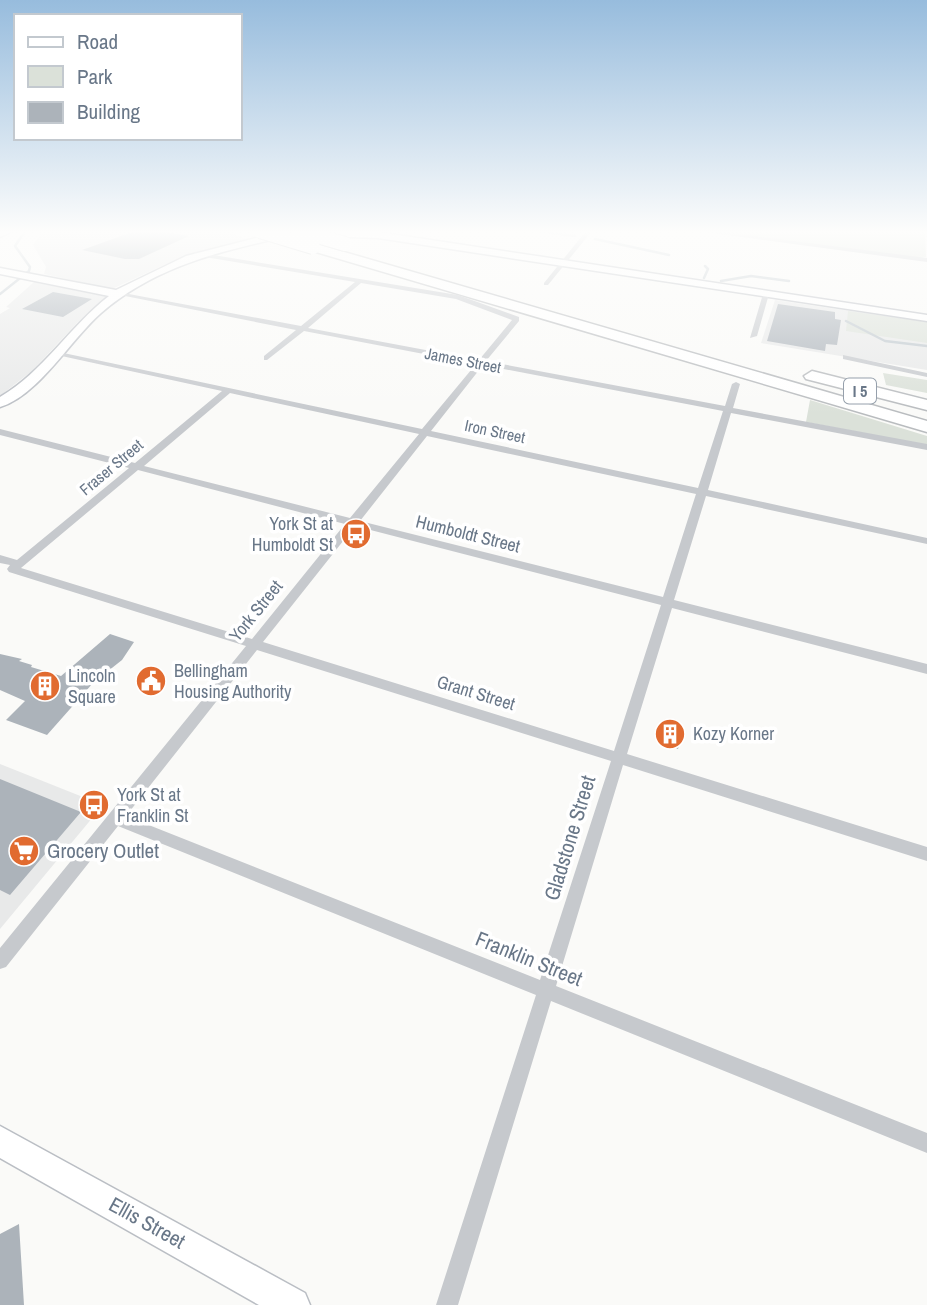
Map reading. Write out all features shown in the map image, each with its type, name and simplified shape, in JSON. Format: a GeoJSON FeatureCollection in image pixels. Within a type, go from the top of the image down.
{"type":"FeatureCollection","features":[{"type":"Feature","properties":{"kind":"highway","name":"I 5"},"geometry":{"type":"LineString","coordinates":[[491,292],[927,427]]}},
{"type":"Feature","properties":{"kind":"highway","name":"I 5"},"geometry":{"type":"LineString","coordinates":[[514,292],[927,411]]}},
{"type":"Feature","properties":{"kind":"highway"},"geometry":{"type":"LineString","coordinates":[[792,371],[927,405]]}},
{"type":"Feature","properties":{"kind":"street","name":"James Street"},"geometry":{"type":"LineString","coordinates":[[108,292],[927,447]]}},
{"type":"Feature","properties":{"kind":"street"},"geometry":{"type":"LineString","coordinates":[[0,403],[33,377],[78,329],[122,292]]}},
{"type":"Feature","properties":{"kind":"street"},"geometry":{"type":"LineString","coordinates":[[267,358],[347,292]]}},
{"type":"Feature","properties":{"kind":"street","name":"York Street"},"geometry":{"type":"LineString","coordinates":[[0,961],[516,319],[458,297],[427,292]]}},
{"type":"Feature","properties":{"kind":"street"},"geometry":{"type":"LineString","coordinates":[[752,292],[927,318]]}},
{"type":"Feature","properties":{"kind":"street"},"geometry":{"type":"LineString","coordinates":[[752,336],[766,294]]}},
{"type":"Feature","properties":{"kind":"street","name":"Iron Street"},"geometry":{"type":"LineString","coordinates":[[57,352],[927,541]]}},
{"type":"Feature","properties":{"kind":"street"},"geometry":{"type":"LineString","coordinates":[[846,357],[927,374]]}},
{"type":"Feature","properties":{"kind":"street","name":"Gladstone Street"},"geometry":{"type":"LineString","coordinates":[[447,1305],[736,384]]}},
{"type":"Feature","properties":{"kind":"street","name":"Fraser Street"},"geometry":{"type":"LineString","coordinates":[[16,567],[229,390]]}},
{"type":"Feature","properties":{"kind":"street","name":"Humboldt Street"},"geometry":{"type":"LineString","coordinates":[[0,432],[927,669]]}},
{"type":"Feature","properties":{"kind":"street","name":"Grant Street"},"geometry":{"type":"LineString","coordinates":[[0,559],[16,567],[254,644],[927,854]]}},
{"type":"Feature","properties":{"kind":"street","name":"Franklin Street"},"geometry":{"type":"LineString","coordinates":[[115,818],[927,1143]]}},
{"type":"Feature","properties":{"kind":"street","name":"Ellis Street"},"geometry":{"type":"LineString","coordinates":[[0,1141],[293,1305]]}},
{"type":"Feature","properties":{"kind":"shaded area"},"geometry":{"type":"Polygon","coordinates":[[[23,292],[83,292],[108,297],[77,323],[33,370],[0,396],[0,314],[10,308],[6,307],[23,292]]]}},
{"type":"Feature","properties":{"kind":"shaded area"},"geometry":{"type":"Polygon","coordinates":[[[775,300],[927,322],[927,370],[761,343],[775,300]]]}},
{"type":"Feature","properties":{"kind":"shaded area"},"geometry":{"type":"Polygon","coordinates":[[[0,764],[103,805],[0,929],[0,764]]]}},
{"type":"Feature","properties":{"kind":"green space"},"geometry":{"type":"Polygon","coordinates":[[[848,311],[927,322],[927,343],[846,331],[848,311]]]}},
{"type":"Feature","properties":{"kind":"green space"},"geometry":{"type":"Polygon","coordinates":[[[883,373],[927,380],[927,393],[886,385],[883,373]]]}},
{"type":"Feature","properties":{"kind":"green space"},"geometry":{"type":"Polygon","coordinates":[[[810,400],[927,436],[927,445],[806,422],[810,400]]]}},
{"type":"Feature","properties":{"kind":"building"},"geometry":{"type":"Polygon","coordinates":[[[53,292],[92,299],[63,317],[22,309],[53,292]]]}},
{"type":"Feature","properties":{"kind":"building"},"geometry":{"type":"Polygon","coordinates":[[[778,304],[835,312],[835,319],[841,320],[837,345],[826,344],[825,351],[767,341],[778,304]]]}},
{"type":"Feature","properties":{"kind":"building","name":"Lincoln Square"},"geometry":{"type":"Polygon","coordinates":[[[110,634],[134,642],[122,660],[93,683],[47,735],[6,720],[25,701],[0,690],[0,654],[22,659],[19,661],[32,665],[31,667],[61,676],[110,634]]]}},
{"type":"Feature","properties":{"kind":"building","name":"Kozy Korner"},"geometry":{"type":"Polygon","coordinates":[[[662,721],[684,727],[678,749],[657,742],[662,721]]]}},
{"type":"Feature","properties":{"kind":"building","name":"Grocery Outlet"},"geometry":{"type":"Polygon","coordinates":[[[0,779],[81,812],[10,895],[0,890],[0,779]]]}},
{"type":"Feature","properties":{"kind":"building"},"geometry":{"type":"Polygon","coordinates":[[[19,1224],[24,1305],[0,1305],[0,1234],[19,1224]]]}},
{"type":"Feature","properties":{"kind":"waterway"},"geometry":{"type":"LineString","coordinates":[[846,321],[885,341],[927,346]]}},
{"type":"Feature","properties":{"kind":"place","name":"York St at Humboldt St"},"geometry":{"type":"Point","coordinates":[356,534]}},
{"type":"Feature","properties":{"kind":"place","name":"Bellingham Housing Authority"},"geometry":{"type":"Point","coordinates":[151,681]}},
{"type":"Feature","properties":{"kind":"place","name":"Lincoln Square"},"geometry":{"type":"Point","coordinates":[45,686]}},
{"type":"Feature","properties":{"kind":"place","name":"Kozy Korner"},"geometry":{"type":"Point","coordinates":[670,734]}},
{"type":"Feature","properties":{"kind":"place","name":"York St at Franklin St"},"geometry":{"type":"Point","coordinates":[94,805]}},
{"type":"Feature","properties":{"kind":"place","name":"Grocery Outlet"},"geometry":{"type":"Point","coordinates":[24,851]}}]}
